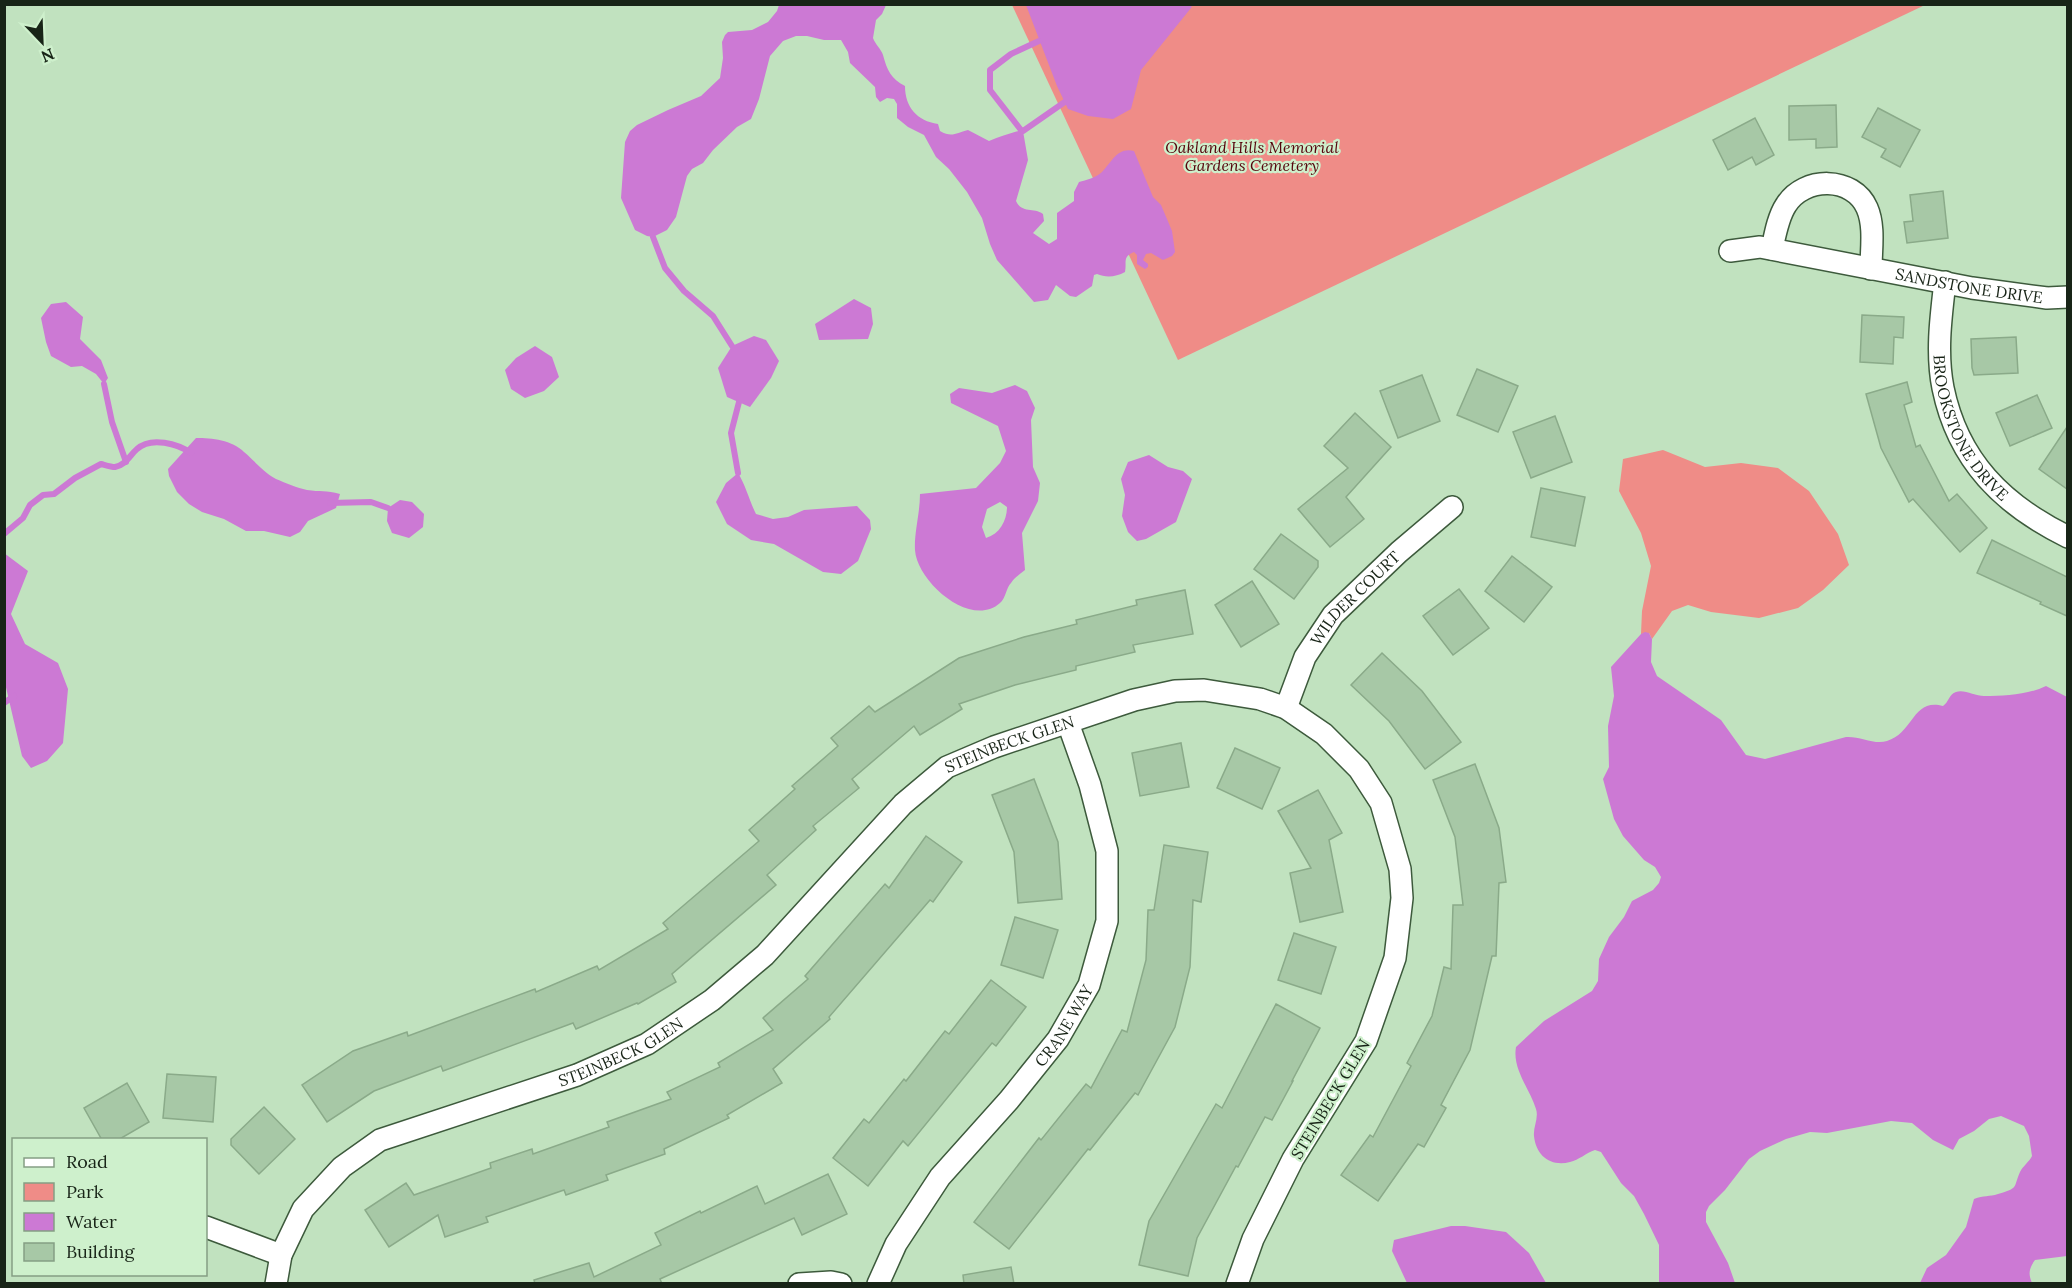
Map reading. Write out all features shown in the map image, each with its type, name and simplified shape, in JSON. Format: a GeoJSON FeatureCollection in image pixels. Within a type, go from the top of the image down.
{"type":"FeatureCollection","features":[{"type":"Feature","properties":{"kind":"street"},"geometry":{"type":"LineString","coordinates":[[1772,249],[1786,204],[1796,194],[1810,186],[1837,183],[1849,188],[1859,196],[1867,208],[1871,223],[1871,269]]}},
{"type":"Feature","properties":{"kind":"street","name":"SANDSTONE DRIVE"},"geometry":{"type":"LineString","coordinates":[[1730,251],[1760,247],[1945,282],[2047,298],[2067,297]]}},
{"type":"Feature","properties":{"kind":"street","name":"BROOKSTONE DRIVE"},"geometry":{"type":"LineString","coordinates":[[1945,282],[1940,359],[1943,388],[1953,421],[1966,449],[1980,471],[2005,498],[2039,523],[2067,537]]}},
{"type":"Feature","properties":{"kind":"street","name":"WILDER COURT"},"geometry":{"type":"LineString","coordinates":[[1286,708],[1305,657],[1333,615],[1399,552],[1452,507]]}},
{"type":"Feature","properties":{"kind":"street","name":"STEINBECK GLEN"},"geometry":{"type":"LineString","coordinates":[[276,1284],[281,1255],[303,1209],[342,1167],[381,1140],[577,1075],[647,1044],[712,1000],[765,955],[903,804],[947,767],[994,747],[1134,700],[1175,691],[1204,690],[1260,699],[1286,708],[1324,734],[1359,769],[1381,803],[1401,868],[1402,898],[1395,958],[1366,1041],[1293,1159],[1253,1239],[1237,1284]]}},
{"type":"Feature","properties":{"kind":"street","name":"CRANE WAY"},"geometry":{"type":"LineString","coordinates":[[878,1284],[896,1244],[940,1177],[1009,1100],[1058,1040],[1089,986],[1107,921],[1107,851],[1090,785],[1068,723]]}},
{"type":"Feature","properties":{"kind":"street"},"geometry":{"type":"LineString","coordinates":[[207,1227],[281,1255]]}},
{"type":"Feature","properties":{"kind":"street"},"geometry":{"type":"LineString","coordinates":[[799,1284],[831,1282],[841,1284]]}},
{"type":"Feature","properties":{"kind":"green space","name":"Oakland Hills Memorial Gardens Cemetery"},"geometry":{"type":"Polygon","coordinates":[[[1012,5],[1925,5],[1178,360],[1012,5]]]}},
{"type":"Feature","properties":{"kind":"green space"},"geometry":{"type":"Polygon","coordinates":[[[1663,450],[1705,467],[1741,463],[1778,468],[1809,491],[1838,534],[1849,565],[1823,590],[1798,608],[1759,618],[1711,612],[1688,605],[1672,611],[1652,639],[1649,633],[1641,634],[1642,611],[1651,566],[1641,533],[1619,491],[1623,459],[1663,450]]]}},
{"type":"Feature","properties":{"kind":"water"},"geometry":{"type":"Polygon","coordinates":[[[1026,4],[1192,5],[1141,70],[1131,109],[1113,119],[1088,116],[1068,109],[1026,4]]]}},
{"type":"Feature","properties":{"kind":"water"},"geometry":{"type":"Polygon","coordinates":[[[779,5],[886,5],[876,20],[873,38],[890,73],[905,86],[907,100],[918,116],[938,124],[940,131],[944,133],[954,134],[968,130],[989,141],[1023,131],[1028,160],[1016,201],[1021,208],[1043,214],[1044,221],[1033,233],[1049,244],[1057,239],[1057,213],[1074,201],[1074,192],[1079,182],[1100,174],[1119,153],[1134,151],[1153,197],[1161,205],[1172,231],[1175,252],[1163,260],[1151,253],[1146,254],[1143,260],[1148,267],[1145,269],[1137,264],[1137,255],[1134,252],[1126,258],[1125,272],[1111,276],[1094,275],[1092,286],[1076,297],[1070,296],[1056,285],[1048,300],[1034,302],[997,260],[982,218],[967,192],[936,157],[924,135],[897,118],[897,104],[894,99],[887,98],[880,102],[876,97],[875,87],[850,63],[848,52],[841,40],[824,40],[807,36],[796,36],[783,41],[770,56],[759,99],[751,119],[737,127],[703,163],[692,169],[687,176],[676,217],[667,230],[653,237],[635,230],[621,198],[625,142],[630,131],[637,125],[701,96],[720,78],[723,58],[722,42],[725,35],[728,32],[752,30],[768,22],[779,5]]]}},
{"type":"Feature","properties":{"kind":"water"},"geometry":{"type":"Polygon","coordinates":[[[854,299],[871,308],[873,324],[868,339],[819,340],[815,324],[854,299]]]}},
{"type":"Feature","properties":{"kind":"water"},"geometry":{"type":"Polygon","coordinates":[[[66,302],[83,317],[80,339],[101,360],[108,378],[104,384],[96,374],[82,366],[71,367],[51,356],[41,318],[51,304],[66,302]]]}},
{"type":"Feature","properties":{"kind":"water"},"geometry":{"type":"Polygon","coordinates":[[[754,336],[766,340],[779,361],[771,378],[750,407],[727,397],[718,368],[732,346],[754,336]]]}},
{"type":"Feature","properties":{"kind":"water"},"geometry":{"type":"Polygon","coordinates":[[[535,346],[552,357],[559,377],[544,391],[525,398],[511,389],[505,370],[516,358],[535,346]]]}},
{"type":"Feature","properties":{"kind":"water"},"geometry":{"type":"Polygon","coordinates":[[[1015,385],[1027,391],[1035,408],[1031,420],[1033,467],[1040,483],[1038,501],[1022,533],[1025,570],[1012,581],[1000,603],[988,610],[975,610],[961,606],[935,588],[918,563],[915,537],[920,494],[976,488],[1000,463],[1006,451],[998,426],[951,403],[950,394],[959,388],[992,393],[1015,385]],[[1000,502],[987,509],[982,527],[986,538],[1002,526],[1007,507],[1000,502]]]}},
{"type":"Feature","properties":{"kind":"water"},"geometry":{"type":"Polygon","coordinates":[[[196,438],[215,439],[234,445],[276,479],[307,490],[340,494],[336,508],[308,521],[300,532],[290,537],[264,531],[246,531],[224,519],[202,512],[189,504],[177,492],[168,469],[196,438]]]}},
{"type":"Feature","properties":{"kind":"water"},"geometry":{"type":"Polygon","coordinates":[[[1149,455],[1168,467],[1183,471],[1192,479],[1176,522],[1146,539],[1137,541],[1128,532],[1122,516],[1125,495],[1121,479],[1128,462],[1149,455]]]}},
{"type":"Feature","properties":{"kind":"water"},"geometry":{"type":"Polygon","coordinates":[[[738,473],[756,514],[773,519],[788,517],[804,510],[857,506],[870,520],[871,529],[858,561],[841,574],[823,572],[774,544],[751,540],[727,524],[716,502],[726,483],[738,473]]]}},
{"type":"Feature","properties":{"kind":"water"},"geometry":{"type":"Polygon","coordinates":[[[400,500],[412,502],[424,514],[423,527],[409,538],[392,533],[387,521],[388,508],[400,500]]]}},
{"type":"Feature","properties":{"kind":"water"},"geometry":{"type":"Polygon","coordinates":[[[4,553],[28,571],[11,614],[25,644],[58,663],[68,689],[63,743],[47,761],[31,768],[22,756],[5,683],[4,553]]]}},
{"type":"Feature","properties":{"kind":"water"},"geometry":{"type":"Polygon","coordinates":[[[1645,632],[1649,633],[1652,639],[1651,662],[1657,676],[1721,720],[1746,755],[1765,759],[1846,737],[1877,742],[1887,741],[1903,731],[1919,711],[1933,705],[1943,706],[1952,694],[1959,691],[1981,696],[2000,696],[2024,693],[2046,686],[2067,697],[2067,1256],[2035,1260],[2030,1271],[2032,1283],[1920,1283],[1927,1268],[1946,1255],[1966,1227],[1974,1199],[2012,1189],[2021,1170],[2032,1156],[2029,1136],[2024,1126],[2001,1116],[1989,1119],[1959,1139],[1953,1150],[1933,1140],[1912,1123],[1891,1121],[1827,1133],[1810,1132],[1786,1139],[1760,1151],[1749,1159],[1706,1212],[1706,1222],[1728,1263],[1735,1283],[1659,1283],[1659,1245],[1634,1196],[1621,1183],[1601,1152],[1595,1150],[1573,1161],[1557,1163],[1546,1158],[1538,1149],[1534,1136],[1537,1112],[1519,1071],[1515,1055],[1516,1047],[1544,1021],[1592,991],[1598,981],[1599,959],[1609,937],[1624,917],[1632,901],[1653,890],[1661,877],[1655,867],[1644,860],[1623,836],[1614,819],[1603,779],[1609,767],[1608,726],[1614,696],[1611,667],[1645,632]]]}},
{"type":"Feature","properties":{"kind":"water"},"geometry":{"type":"Polygon","coordinates":[[[1451,1226],[1506,1232],[1529,1253],[1546,1283],[1407,1283],[1392,1251],[1394,1240],[1451,1226]]]}},
{"type":"Feature","properties":{"kind":"building"},"geometry":{"type":"Polygon","coordinates":[[[1836,105],[1837,147],[1816,148],[1816,139],[1789,140],[1789,106],[1836,105]]]}},
{"type":"Feature","properties":{"kind":"building"},"geometry":{"type":"Polygon","coordinates":[[[1878,108],[1920,130],[1900,167],[1881,157],[1886,149],[1862,137],[1878,108]]]}},
{"type":"Feature","properties":{"kind":"building"},"geometry":{"type":"Polygon","coordinates":[[[1755,118],[1774,155],[1756,165],[1752,157],[1728,170],[1713,140],[1755,118]]]}},
{"type":"Feature","properties":{"kind":"building"},"geometry":{"type":"Polygon","coordinates":[[[1943,191],[1948,238],[1907,243],[1904,222],[1913,221],[1910,195],[1943,191]]]}},
{"type":"Feature","properties":{"kind":"building"},"geometry":{"type":"Polygon","coordinates":[[[1862,315],[1904,317],[1903,338],[1894,337],[1893,364],[1860,362],[1862,315]]]}},
{"type":"Feature","properties":{"kind":"building"},"geometry":{"type":"Polygon","coordinates":[[[2016,337],[2018,373],[1974,375],[1971,339],[2016,337]]]}},
{"type":"Feature","properties":{"kind":"building"},"geometry":{"type":"Polygon","coordinates":[[[1477,369],[1518,386],[1498,432],[1457,415],[1477,369]]]}},
{"type":"Feature","properties":{"kind":"building"},"geometry":{"type":"Polygon","coordinates":[[[1422,375],[1440,421],[1398,438],[1380,391],[1422,375]]]}},
{"type":"Feature","properties":{"kind":"building"},"geometry":{"type":"Polygon","coordinates":[[[1907,382],[1912,402],[1904,405],[1916,447],[1920,445],[1949,501],[1957,494],[1987,528],[1960,552],[1913,499],[1909,502],[1881,448],[1866,394],[1907,382]]]}},
{"type":"Feature","properties":{"kind":"building"},"geometry":{"type":"Polygon","coordinates":[[[2037,395],[2052,428],[2010,446],[1996,413],[2037,395]]]}},
{"type":"Feature","properties":{"kind":"building"},"geometry":{"type":"Polygon","coordinates":[[[1355,413],[1391,447],[1346,497],[1364,519],[1330,547],[1298,509],[1348,468],[1324,446],[1355,413]]]}},
{"type":"Feature","properties":{"kind":"building"},"geometry":{"type":"Polygon","coordinates":[[[1555,416],[1572,462],[1531,478],[1513,432],[1555,416]]]}},
{"type":"Feature","properties":{"kind":"building"},"geometry":{"type":"Polygon","coordinates":[[[2067,427],[2067,489],[2039,469],[2067,427]]]}},
{"type":"Feature","properties":{"kind":"building"},"geometry":{"type":"Polygon","coordinates":[[[1541,488],[1585,497],[1575,546],[1531,537],[1541,488]]]}},
{"type":"Feature","properties":{"kind":"building"},"geometry":{"type":"Polygon","coordinates":[[[1281,534],[1318,561],[1318,567],[1294,599],[1254,569],[1281,534]]]}},
{"type":"Feature","properties":{"kind":"building"},"geometry":{"type":"Polygon","coordinates":[[[1992,540],[2067,577],[2067,616],[1977,573],[1992,540]]]}},
{"type":"Feature","properties":{"kind":"building"},"geometry":{"type":"Polygon","coordinates":[[[1512,556],[1552,587],[1524,622],[1485,591],[1512,556]]]}},
{"type":"Feature","properties":{"kind":"building"},"geometry":{"type":"Polygon","coordinates":[[[1252,581],[1279,624],[1241,647],[1215,605],[1252,581]]]}},
{"type":"Feature","properties":{"kind":"building"},"geometry":{"type":"Polygon","coordinates":[[[1459,589],[1489,628],[1453,655],[1423,616],[1459,589]]]}},
{"type":"Feature","properties":{"kind":"building"},"geometry":{"type":"Polygon","coordinates":[[[1185,590],[1193,634],[1133,645],[1135,652],[1076,666],[1076,670],[1015,685],[959,704],[962,709],[920,735],[914,726],[852,779],[859,788],[813,826],[816,830],[767,875],[776,885],[672,974],[676,982],[638,1004],[576,1029],[573,1023],[443,1071],[441,1066],[374,1091],[327,1122],[302,1085],[353,1051],[407,1032],[408,1036],[535,989],[536,992],[597,966],[599,970],[668,929],[663,923],[759,841],[749,830],[795,789],[792,786],[838,746],[831,738],[869,706],[875,712],[959,658],[1024,637],[1077,624],[1076,620],[1137,605],[1136,600],[1185,590]]]}},
{"type":"Feature","properties":{"kind":"building"},"geometry":{"type":"Polygon","coordinates":[[[1382,653],[1422,691],[1461,742],[1425,769],[1389,721],[1351,685],[1382,653]]]}},
{"type":"Feature","properties":{"kind":"building"},"geometry":{"type":"Polygon","coordinates":[[[1181,743],[1189,787],[1140,796],[1132,753],[1181,743]]]}},
{"type":"Feature","properties":{"kind":"building"},"geometry":{"type":"Polygon","coordinates":[[[1235,748],[1280,768],[1262,809],[1217,788],[1235,748]]]}},
{"type":"Feature","properties":{"kind":"building"},"geometry":{"type":"Polygon","coordinates":[[[1475,764],[1499,828],[1506,882],[1499,883],[1496,956],[1492,956],[1470,1050],[1441,1105],[1446,1108],[1424,1147],[1418,1144],[1378,1201],[1341,1175],[1370,1135],[1373,1137],[1411,1066],[1407,1063],[1432,1016],[1444,967],[1451,969],[1453,905],[1463,905],[1455,837],[1433,780],[1475,764]]]}},
{"type":"Feature","properties":{"kind":"building"},"geometry":{"type":"Polygon","coordinates":[[[1034,779],[1058,842],[1062,899],[1018,903],[1014,852],[992,795],[1034,779]]]}},
{"type":"Feature","properties":{"kind":"building"},"geometry":{"type":"Polygon","coordinates":[[[1318,790],[1342,833],[1329,840],[1343,912],[1300,922],[1290,873],[1311,868],[1278,811],[1318,790]]]}},
{"type":"Feature","properties":{"kind":"building"},"geometry":{"type":"Polygon","coordinates":[[[926,836],[962,862],[933,902],[930,900],[829,1017],[830,1019],[773,1069],[782,1083],[727,1115],[729,1118],[664,1149],[665,1154],[606,1175],[608,1180],[566,1195],[564,1190],[486,1217],[488,1222],[445,1237],[438,1215],[389,1247],[365,1210],[406,1183],[414,1195],[491,1168],[490,1163],[532,1149],[533,1154],[609,1127],[607,1122],[671,1099],[667,1092],[720,1067],[718,1063],[773,1030],[763,1018],[808,979],[805,976],[885,884],[889,888],[926,836]]]}},
{"type":"Feature","properties":{"kind":"building"},"geometry":{"type":"Polygon","coordinates":[[[1164,845],[1208,852],[1201,902],[1193,900],[1190,967],[1175,1027],[1138,1095],[1135,1093],[1090,1150],[1088,1149],[1009,1249],[974,1222],[1039,1138],[1041,1140],[1086,1084],[1091,1088],[1122,1030],[1127,1032],[1146,960],[1148,910],[1154,910],[1164,845]]]}},
{"type":"Feature","properties":{"kind":"building"},"geometry":{"type":"Polygon","coordinates":[[[1015,917],[1058,930],[1043,978],[1001,965],[1015,917]]]}},
{"type":"Feature","properties":{"kind":"building"},"geometry":{"type":"Polygon","coordinates":[[[1294,933],[1336,947],[1321,994],[1278,980],[1294,933]]]}},
{"type":"Feature","properties":{"kind":"building"},"geometry":{"type":"Polygon","coordinates":[[[991,980],[1026,1007],[996,1046],[992,1043],[908,1146],[903,1141],[868,1186],[833,1158],[864,1119],[869,1123],[945,1031],[949,1034],[991,980]]]}},
{"type":"Feature","properties":{"kind":"building"},"geometry":{"type":"Polygon","coordinates":[[[1276,1004],[1320,1028],[1293,1081],[1272,1120],[1265,1117],[1197,1238],[1188,1276],[1139,1265],[1149,1221],[1216,1104],[1222,1108],[1276,1004]]]}},
{"type":"Feature","properties":{"kind":"building"},"geometry":{"type":"Polygon","coordinates":[[[167,1074],[216,1077],[213,1122],[163,1118],[167,1074]]]}},
{"type":"Feature","properties":{"kind":"building"},"geometry":{"type":"Polygon","coordinates":[[[127,1083],[149,1122],[121,1138],[101,1138],[84,1108],[127,1083]]]}},
{"type":"Feature","properties":{"kind":"building"},"geometry":{"type":"Polygon","coordinates":[[[264,1107],[295,1139],[259,1174],[231,1145],[231,1139],[264,1107]]]}},
{"type":"Feature","properties":{"kind":"building"},"geometry":{"type":"Polygon","coordinates":[[[828,1174],[847,1214],[802,1235],[794,1218],[660,1279],[662,1284],[535,1284],[534,1280],[589,1263],[594,1277],[661,1245],[655,1233],[700,1211],[701,1213],[757,1186],[765,1204],[828,1174]]]}},
{"type":"Feature","properties":{"kind":"building"},"geometry":{"type":"Polygon","coordinates":[[[1011,1267],[1014,1284],[964,1284],[963,1275],[1011,1267]]]}},
{"type":"Feature","properties":{"kind":"waterway"},"geometry":{"type":"LineString","coordinates":[[1021,130],[990,90],[990,70],[1011,54],[1039,41]]}},
{"type":"Feature","properties":{"kind":"waterway"},"geometry":{"type":"LineString","coordinates":[[1023,131],[1069,99]]}},
{"type":"Feature","properties":{"kind":"waterway"},"geometry":{"type":"LineString","coordinates":[[653,237],[665,268],[684,291],[713,316],[732,346]]}},
{"type":"Feature","properties":{"kind":"waterway"},"geometry":{"type":"LineString","coordinates":[[104,384],[112,422],[126,462]]}},
{"type":"Feature","properties":{"kind":"waterway"},"geometry":{"type":"LineString","coordinates":[[738,473],[731,433],[739,402]]}},
{"type":"Feature","properties":{"kind":"waterway"},"geometry":{"type":"LineString","coordinates":[[4,534],[23,518],[30,505],[43,495],[54,494],[75,478],[101,464],[119,466],[143,445],[164,443],[191,453]]}},
{"type":"Feature","properties":{"kind":"waterway"},"geometry":{"type":"LineString","coordinates":[[330,503],[371,502],[388,508]]}},
{"type":"Feature","properties":{"kind":"waterway"},"geometry":{"type":"LineString","coordinates":[[4,703],[14,696]]}}]}
